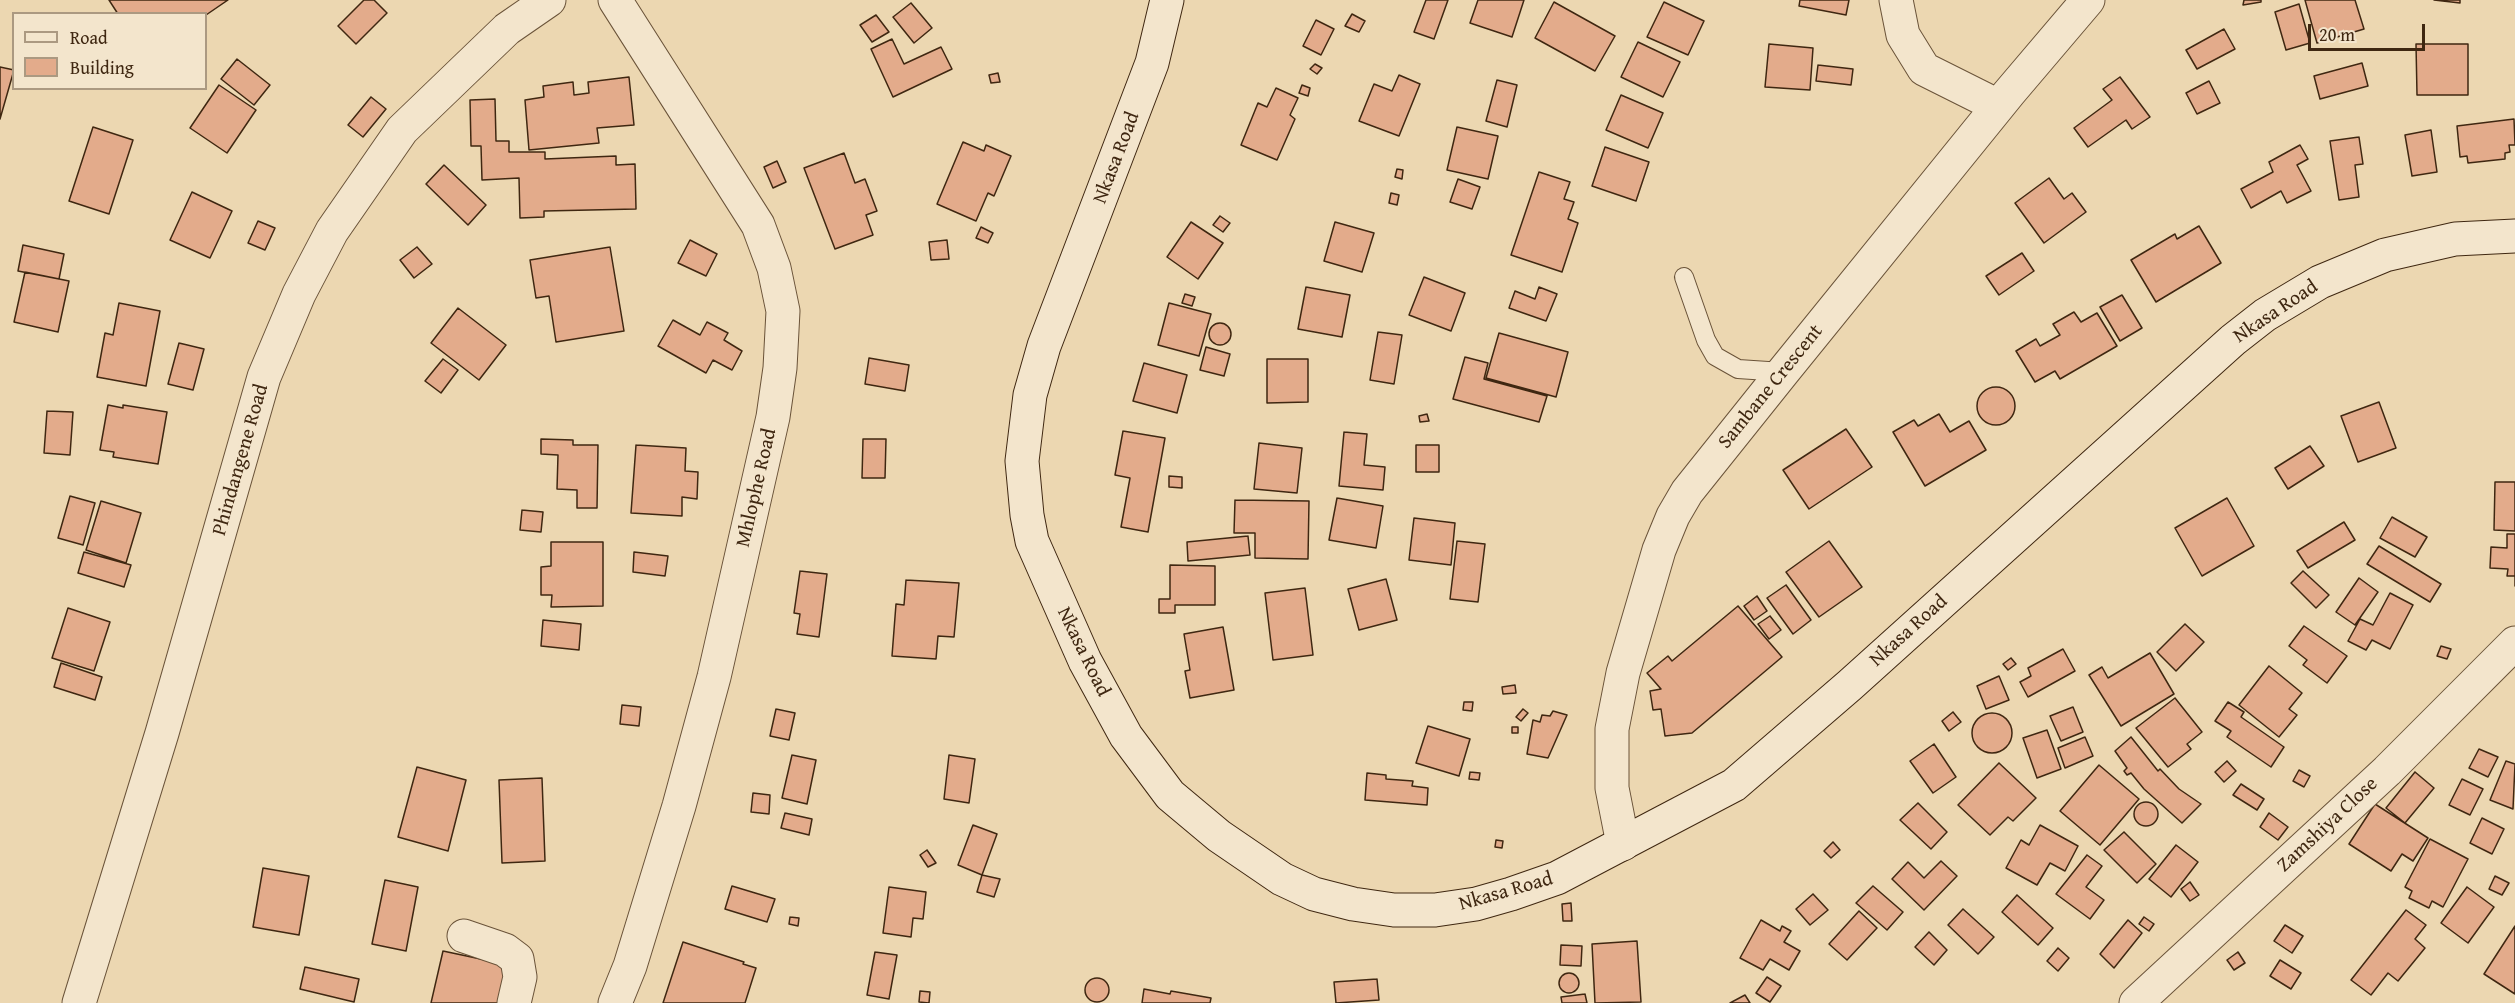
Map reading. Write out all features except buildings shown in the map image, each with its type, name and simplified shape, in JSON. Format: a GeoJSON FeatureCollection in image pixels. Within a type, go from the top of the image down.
{"type":"FeatureCollection","features":[{"type":"Feature","properties":{"kind":"street","name":"Phindangene Road"},"geometry":{"type":"LineString","coordinates":[[79,1003],[162,733],[264,377],[299,294],[332,231],[402,130],[507,29],[549,0]]}},
{"type":"Feature","properties":{"kind":"street","name":"Mhlophe Road"},"geometry":{"type":"LineString","coordinates":[[615,0],[758,225],[774,268],[783,311],[780,368],[773,417],[714,677],[672,828],[630,966],[615,1003]]}},
{"type":"Feature","properties":{"kind":"street","name":"Nkasa Road"},"geometry":{"type":"LineString","coordinates":[[1167,0],[1152,63],[1044,346],[1030,394],[1022,461],[1024,496],[1032,541],[1085,661],[1111,709],[1146,766],[1178,802],[1254,861],[1314,894],[1394,910],[1435,910],[1476,904],[1557,878],[1734,785],[1771,755],[2233,340],[2265,315],[2320,282],[2385,255],[2455,239],[2515,236]]}},
{"type":"Feature","properties":{"kind":"street"},"geometry":{"type":"LineString","coordinates":[[1896,0],[1903,35],[1914,57],[1924,69],[1998,106]]}},
{"type":"Feature","properties":{"kind":"street","name":"Sambane Crescent"},"geometry":{"type":"LineString","coordinates":[[1623,844],[1612,788],[1612,729],[1623,673],[1659,550],[1687,492],[1998,106],[2088,0]]}},
{"type":"Feature","properties":{"kind":"street","name":"Zamshiya Close"},"geometry":{"type":"LineString","coordinates":[[2136,1003],[2387,771],[2515,643]]}},
{"type":"Feature","properties":{"kind":"street"},"geometry":{"type":"LineString","coordinates":[[464,936],[505,950],[517,959],[520,977],[514,1003]]}},
{"type":"Feature","properties":{"kind":"lane"},"geometry":{"type":"LineString","coordinates":[[1684,277],[1706,340],[1715,356],[1738,369],[1783,372]]}}]}
